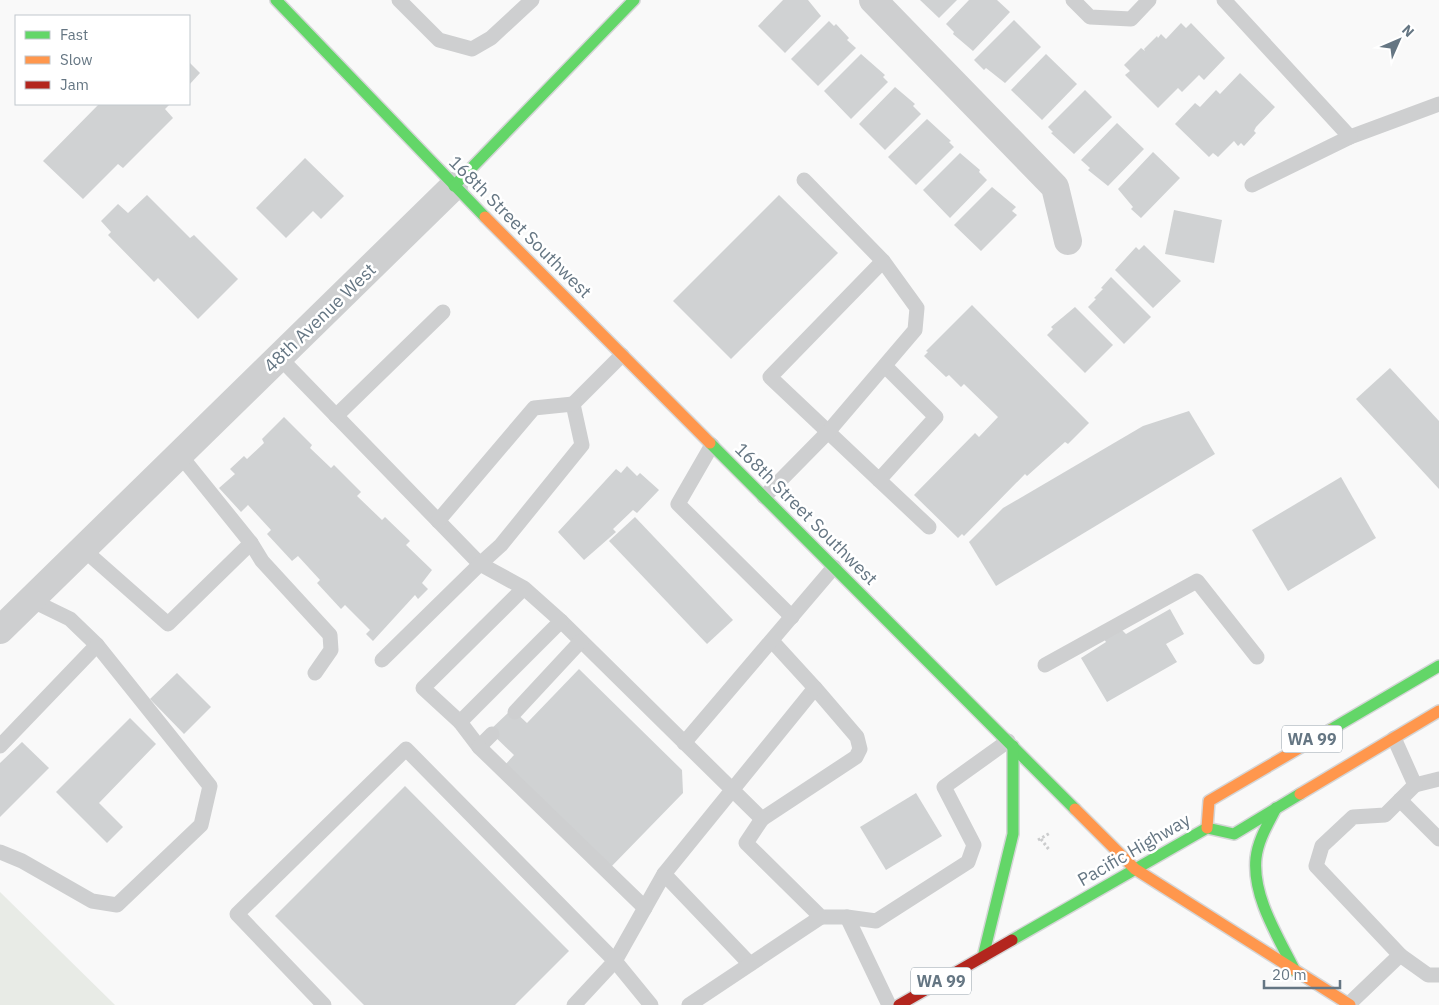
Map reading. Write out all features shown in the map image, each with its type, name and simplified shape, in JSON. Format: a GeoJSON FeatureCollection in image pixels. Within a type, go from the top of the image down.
{"type":"FeatureCollection","features":[{"type":"Feature","properties":{"kind":"main road","name":"168th Street Southwest"},"geometry":{"type":"LineString","coordinates":[[276,0],[454,186],[1135,869],[1350,1004]]}},
{"type":"Feature","properties":{"kind":"main road","name":"48th Avenue West"},"geometry":{"type":"LineString","coordinates":[[454,186],[634,0]]}},
{"type":"Feature","properties":{"kind":"main road","name":"WA 99"},"geometry":{"type":"LineString","coordinates":[[1207,828],[1209,801],[1439,666]]}},
{"type":"Feature","properties":{"kind":"main road","name":"Pacific Highway"},"geometry":{"type":"LineString","coordinates":[[899,1005],[1207,828],[1234,834],[1439,711]]}},
{"type":"Feature","properties":{"kind":"main road"},"geometry":{"type":"LineString","coordinates":[[984,957],[1013,834],[1010,744]]}},
{"type":"Feature","properties":{"kind":"main road"},"geometry":{"type":"LineString","coordinates":[[1276,808],[1262,835],[1256,865],[1263,899],[1295,971]]}},
{"type":"Feature","properties":{"kind":"street"},"geometry":{"type":"LineString","coordinates":[[873,0],[1055,187],[1068,241]]}},
{"type":"Feature","properties":{"kind":"street","name":"48th Avenue West"},"geometry":{"type":"LineString","coordinates":[[0,630],[454,186]]}},
{"type":"Feature","properties":{"kind":"lane"},"geometry":{"type":"LineString","coordinates":[[399,0],[439,40],[472,49],[491,38],[532,0]]}},
{"type":"Feature","properties":{"kind":"lane"},"geometry":{"type":"LineString","coordinates":[[1073,0],[1090,17],[1131,19],[1149,0]]}},
{"type":"Feature","properties":{"kind":"lane"},"geometry":{"type":"LineString","coordinates":[[1224,0],[1350,137]]}},
{"type":"Feature","properties":{"kind":"lane"},"geometry":{"type":"LineString","coordinates":[[1252,185],[1350,137],[1439,104]]}},
{"type":"Feature","properties":{"kind":"lane"},"geometry":{"type":"LineString","coordinates":[[764,497],[828,432],[915,330],[918,308],[883,261],[804,180]]}},
{"type":"Feature","properties":{"kind":"lane"},"geometry":{"type":"LineString","coordinates":[[883,261],[770,377],[929,527]]}},
{"type":"Feature","properties":{"kind":"lane"},"geometry":{"type":"LineString","coordinates":[[336,416],[443,312]]}},
{"type":"Feature","properties":{"kind":"lane"},"geometry":{"type":"LineString","coordinates":[[438,520],[534,408],[573,404],[622,355]]}},
{"type":"Feature","properties":{"kind":"lane"},"geometry":{"type":"LineString","coordinates":[[279,357],[480,564],[524,588],[561,621],[762,820]]}},
{"type":"Feature","properties":{"kind":"lane"},"geometry":{"type":"LineString","coordinates":[[878,480],[936,417],[885,366]]}},
{"type":"Feature","properties":{"kind":"lane"},"geometry":{"type":"LineString","coordinates":[[382,660],[501,545],[582,445],[573,404]]}},
{"type":"Feature","properties":{"kind":"lane"},"geometry":{"type":"LineString","coordinates":[[712,445],[678,504],[792,617]]}},
{"type":"Feature","properties":{"kind":"lane"},"geometry":{"type":"LineString","coordinates":[[180,454],[251,542],[262,561],[330,635],[331,650],[315,673]]}},
{"type":"Feature","properties":{"kind":"lane"},"geometry":{"type":"LineString","coordinates":[[83,550],[168,624],[251,542]]}},
{"type":"Feature","properties":{"kind":"lane"},"geometry":{"type":"LineString","coordinates":[[684,743],[834,567]]}},
{"type":"Feature","properties":{"kind":"lane"},"geometry":{"type":"LineString","coordinates":[[1045,665],[1197,581],[1257,657]]}},
{"type":"Feature","properties":{"kind":"lane"},"geometry":{"type":"LineString","coordinates":[[524,588],[424,688],[460,722],[479,747],[645,908]]}},
{"type":"Feature","properties":{"kind":"lane"},"geometry":{"type":"LineString","coordinates":[[0,852],[22,861],[92,902],[117,905],[201,825],[210,786],[97,645],[70,619],[31,600]]}},
{"type":"Feature","properties":{"kind":"lane"},"geometry":{"type":"LineString","coordinates":[[460,722],[561,621]]}},
{"type":"Feature","properties":{"kind":"lane"},"geometry":{"type":"LineString","coordinates":[[515,712],[581,640]]}},
{"type":"Feature","properties":{"kind":"lane"},"geometry":{"type":"LineString","coordinates":[[772,641],[857,737],[860,749],[856,756],[762,820],[746,843],[821,917]]}},
{"type":"Feature","properties":{"kind":"lane"},"geometry":{"type":"LineString","coordinates":[[0,746],[97,645]]}},
{"type":"Feature","properties":{"kind":"lane"},"geometry":{"type":"LineString","coordinates":[[574,1005],[615,961],[664,874],[815,688]]}},
{"type":"Feature","properties":{"kind":"lane"},"geometry":{"type":"LineString","coordinates":[[479,747],[492,734]]}},
{"type":"Feature","properties":{"kind":"lane"},"geometry":{"type":"LineString","coordinates":[[1394,738],[1415,785]]}},
{"type":"Feature","properties":{"kind":"lane"},"geometry":{"type":"LineString","coordinates":[[689,1005],[821,917],[847,917],[876,921],[968,862],[974,844],[944,787],[1010,744]]}},
{"type":"Feature","properties":{"kind":"lane"},"geometry":{"type":"LineString","coordinates":[[324,1005],[237,914],[406,750],[615,961],[651,1005]]}},
{"type":"Feature","properties":{"kind":"lane"},"geometry":{"type":"LineString","coordinates":[[1439,780],[1415,785],[1385,815],[1353,817],[1322,846],[1316,866],[1400,955],[1428,975],[1439,974]]}},
{"type":"Feature","properties":{"kind":"lane"},"geometry":{"type":"LineString","coordinates":[[1400,800],[1439,839]]}},
{"type":"Feature","properties":{"kind":"lane"},"geometry":{"type":"LineString","coordinates":[[664,874],[750,964]]}},
{"type":"Feature","properties":{"kind":"lane"},"geometry":{"type":"LineString","coordinates":[[847,917],[888,1005]]}},
{"type":"Feature","properties":{"kind":"lane"},"geometry":{"type":"LineString","coordinates":[[1350,1004],[1400,955]]}},
{"type":"Feature","properties":{"kind":"path"},"geometry":{"type":"LineString","coordinates":[[1040,839],[1050,851]]}},
{"type":"Feature","properties":{"kind":"shaded area"},"geometry":{"type":"Polygon","coordinates":[[[0,892],[115,1005],[0,1005],[0,892]]]}},
{"type":"Feature","properties":{"kind":"building"},"geometry":{"type":"Polygon","coordinates":[[[783,0],[808,0],[821,16],[785,53],[758,26],[783,0]]]}},
{"type":"Feature","properties":{"kind":"building"},"geometry":{"type":"Polygon","coordinates":[[[920,0],[957,0],[939,18],[920,0]]]}},
{"type":"Feature","properties":{"kind":"building"},"geometry":{"type":"Polygon","coordinates":[[[969,0],[997,0],[1010,12],[973,51],[953,34],[954,32],[946,24],[969,0]]]}},
{"type":"Feature","properties":{"kind":"building"},"geometry":{"type":"Polygon","coordinates":[[[1014,20],[1041,47],[1005,83],[986,68],[984,70],[974,60],[1014,20]]]}},
{"type":"Feature","properties":{"kind":"building"},"geometry":{"type":"Polygon","coordinates":[[[829,21],[834,26],[836,24],[849,38],[847,40],[856,48],[818,86],[791,59],[829,21]]]}},
{"type":"Feature","properties":{"kind":"building"},"geometry":{"type":"Polygon","coordinates":[[[1181,23],[1186,28],[1191,23],[1225,58],[1204,80],[1199,75],[1182,92],[1178,88],[1158,108],[1125,75],[1130,71],[1124,65],[1141,48],[1145,51],[1144,49],[1157,36],[1158,38],[1161,34],[1166,39],[1181,23]]]}},
{"type":"Feature","properties":{"kind":"building"},"geometry":{"type":"Polygon","coordinates":[[[861,54],[885,75],[883,77],[888,82],[851,119],[824,91],[861,54]]]}},
{"type":"Feature","properties":{"kind":"building"},"geometry":{"type":"Polygon","coordinates":[[[1046,54],[1077,84],[1042,120],[1011,90],[1046,54]]]}},
{"type":"Feature","properties":{"kind":"building"},"geometry":{"type":"Polygon","coordinates":[[[190,63],[200,73],[190,84],[190,63]]]}},
{"type":"Feature","properties":{"kind":"building"},"geometry":{"type":"Polygon","coordinates":[[[1240,73],[1275,107],[1256,127],[1254,131],[1256,133],[1244,146],[1241,143],[1238,146],[1234,141],[1218,157],[1213,153],[1209,157],[1175,124],[1195,103],[1200,107],[1216,90],[1220,94],[1240,73]]]}},
{"type":"Feature","properties":{"kind":"building"},"geometry":{"type":"Polygon","coordinates":[[[895,87],[915,104],[913,106],[921,114],[885,150],[859,124],[895,87]]]}},
{"type":"Feature","properties":{"kind":"building"},"geometry":{"type":"Polygon","coordinates":[[[1085,90],[1112,117],[1074,154],[1051,133],[1053,132],[1048,127],[1085,90]]]}},
{"type":"Feature","properties":{"kind":"building"},"geometry":{"type":"Polygon","coordinates":[[[98,105],[169,105],[165,109],[173,118],[123,168],[118,164],[83,199],[43,161],[98,105]]]}},
{"type":"Feature","properties":{"kind":"building"},"geometry":{"type":"Polygon","coordinates":[[[927,119],[951,141],[949,142],[954,147],[916,185],[888,157],[927,119]]]}},
{"type":"Feature","properties":{"kind":"building"},"geometry":{"type":"Polygon","coordinates":[[[1117,123],[1144,149],[1108,186],[1088,170],[1090,168],[1081,160],[1117,123]]]}},
{"type":"Feature","properties":{"kind":"building"},"geometry":{"type":"Polygon","coordinates":[[[1153,152],[1180,178],[1141,218],[1131,209],[1133,207],[1118,189],[1153,152]]]}},
{"type":"Feature","properties":{"kind":"building"},"geometry":{"type":"Polygon","coordinates":[[[960,153],[980,170],[979,172],[987,180],[950,218],[923,190],[960,153]]]}},
{"type":"Feature","properties":{"kind":"building"},"geometry":{"type":"Polygon","coordinates":[[[305,158],[344,196],[321,219],[313,211],[286,238],[256,208],[305,158]]]}},
{"type":"Feature","properties":{"kind":"building"},"geometry":{"type":"Polygon","coordinates":[[[992,187],[1016,207],[1012,211],[1017,215],[981,251],[954,225],[992,187]]]}},
{"type":"Feature","properties":{"kind":"building"},"geometry":{"type":"Polygon","coordinates":[[[147,195],[190,238],[194,235],[238,279],[198,319],[158,278],[154,282],[108,235],[111,232],[101,221],[118,204],[128,213],[147,195]]]}},
{"type":"Feature","properties":{"kind":"building"},"geometry":{"type":"Polygon","coordinates":[[[779,195],[838,253],[731,359],[673,301],[779,195]]]}},
{"type":"Feature","properties":{"kind":"building"},"geometry":{"type":"Polygon","coordinates":[[[1174,210],[1222,220],[1214,263],[1165,254],[1174,210]]]}},
{"type":"Feature","properties":{"kind":"building"},"geometry":{"type":"Polygon","coordinates":[[[1144,245],[1181,281],[1153,308],[1115,270],[1136,247],[1139,250],[1144,245]]]}},
{"type":"Feature","properties":{"kind":"building"},"geometry":{"type":"Polygon","coordinates":[[[1111,277],[1151,317],[1124,344],[1088,307],[1111,277]]]}},
{"type":"Feature","properties":{"kind":"building"},"geometry":{"type":"Polygon","coordinates":[[[972,305],[1089,423],[1068,444],[1065,442],[1027,476],[1025,474],[964,536],[962,534],[958,538],[914,495],[975,433],[979,437],[998,417],[964,384],[961,387],[949,375],[946,377],[924,356],[928,352],[926,351],[972,305]]]}},
{"type":"Feature","properties":{"kind":"building"},"geometry":{"type":"Polygon","coordinates":[[[1075,307],[1113,345],[1085,373],[1047,335],[1053,329],[1051,327],[1075,307]]]}},
{"type":"Feature","properties":{"kind":"building"},"geometry":{"type":"Polygon","coordinates":[[[1390,368],[1439,421],[1439,489],[1356,399],[1390,368]]]}},
{"type":"Feature","properties":{"kind":"building"},"geometry":{"type":"Polygon","coordinates":[[[1189,411],[1215,454],[996,586],[969,542],[1003,508],[1143,426],[1189,411]]]}},
{"type":"Feature","properties":{"kind":"building"},"geometry":{"type":"Polygon","coordinates":[[[284,417],[312,445],[310,448],[331,468],[334,465],[361,492],[357,496],[382,520],[385,517],[410,541],[406,545],[432,570],[422,583],[428,589],[418,599],[415,595],[373,641],[366,634],[370,630],[345,605],[341,609],[317,583],[320,580],[298,556],[292,561],[267,534],[271,530],[248,505],[241,512],[219,488],[235,474],[230,469],[244,456],[247,459],[264,443],[262,439],[284,417]]]}},
{"type":"Feature","properties":{"kind":"building"},"geometry":{"type":"Polygon","coordinates":[[[627,466],[637,476],[640,473],[659,490],[637,513],[633,510],[613,529],[616,532],[584,560],[558,532],[616,469],[621,473],[627,466]]]}},
{"type":"Feature","properties":{"kind":"building"},"geometry":{"type":"Polygon","coordinates":[[[1341,477],[1376,538],[1288,591],[1252,530],[1341,477]]]}},
{"type":"Feature","properties":{"kind":"building"},"geometry":{"type":"Polygon","coordinates":[[[635,517],[733,620],[707,644],[609,541],[635,517]]]}},
{"type":"Feature","properties":{"kind":"building"},"geometry":{"type":"Polygon","coordinates":[[[1170,609],[1184,634],[1166,644],[1177,662],[1107,702],[1081,658],[1106,642],[1104,639],[1121,629],[1126,634],[1170,609]]]}},
{"type":"Feature","properties":{"kind":"building"},"geometry":{"type":"Polygon","coordinates":[[[579,669],[682,770],[683,793],[609,869],[504,766],[514,755],[489,731],[512,709],[527,723],[579,669]]]}},
{"type":"Feature","properties":{"kind":"building"},"geometry":{"type":"Polygon","coordinates":[[[177,673],[211,707],[184,734],[150,699],[177,673]]]}},
{"type":"Feature","properties":{"kind":"building"},"geometry":{"type":"Polygon","coordinates":[[[130,718],[156,744],[99,803],[123,827],[107,843],[56,792],[130,718]]]}},
{"type":"Feature","properties":{"kind":"building"},"geometry":{"type":"Polygon","coordinates":[[[22,742],[49,768],[0,817],[0,763],[22,742]]]}},
{"type":"Feature","properties":{"kind":"building"},"geometry":{"type":"Polygon","coordinates":[[[405,786],[569,951],[515,1005],[364,1005],[275,916],[405,786]]]}},
{"type":"Feature","properties":{"kind":"building"},"geometry":{"type":"Polygon","coordinates":[[[916,793],[942,836],[886,870],[860,827],[916,793]]]}},
{"type":"Feature","properties":{"kind":"traffic: fast"},"geometry":{"type":"LineString","coordinates":[[276,0],[485,217]]}},
{"type":"Feature","properties":{"kind":"traffic: fast"},"geometry":{"type":"LineString","coordinates":[[454,186],[634,0]]}},
{"type":"Feature","properties":{"kind":"traffic: fast"},"geometry":{"type":"LineString","coordinates":[[710,443],[1075,809]]}},
{"type":"Feature","properties":{"kind":"traffic: fast"},"geometry":{"type":"LineString","coordinates":[[1330,730],[1439,666]]}},
{"type":"Feature","properties":{"kind":"traffic: fast"},"geometry":{"type":"LineString","coordinates":[[983,957],[1013,834],[1013,746]]}},
{"type":"Feature","properties":{"kind":"traffic: fast"},"geometry":{"type":"LineString","coordinates":[[1012,940],[1207,828],[1234,834],[1300,794]]}},
{"type":"Feature","properties":{"kind":"traffic: fast"},"geometry":{"type":"LineString","coordinates":[[1276,808],[1259,845],[1256,858],[1256,873],[1262,902],[1295,971]]}},
{"type":"Feature","properties":{"kind":"traffic: slow"},"geometry":{"type":"LineString","coordinates":[[485,217],[710,443]]}},
{"type":"Feature","properties":{"kind":"traffic: slow"},"geometry":{"type":"LineString","coordinates":[[1300,794],[1439,711]]}},
{"type":"Feature","properties":{"kind":"traffic: slow"},"geometry":{"type":"LineString","coordinates":[[1207,828],[1209,801],[1330,730]]}},
{"type":"Feature","properties":{"kind":"traffic: slow"},"geometry":{"type":"LineString","coordinates":[[1075,809],[1135,869],[1350,1005]]}},
{"type":"Feature","properties":{"kind":"traffic: jam"},"geometry":{"type":"LineString","coordinates":[[899,1005],[1012,940]]}}]}
